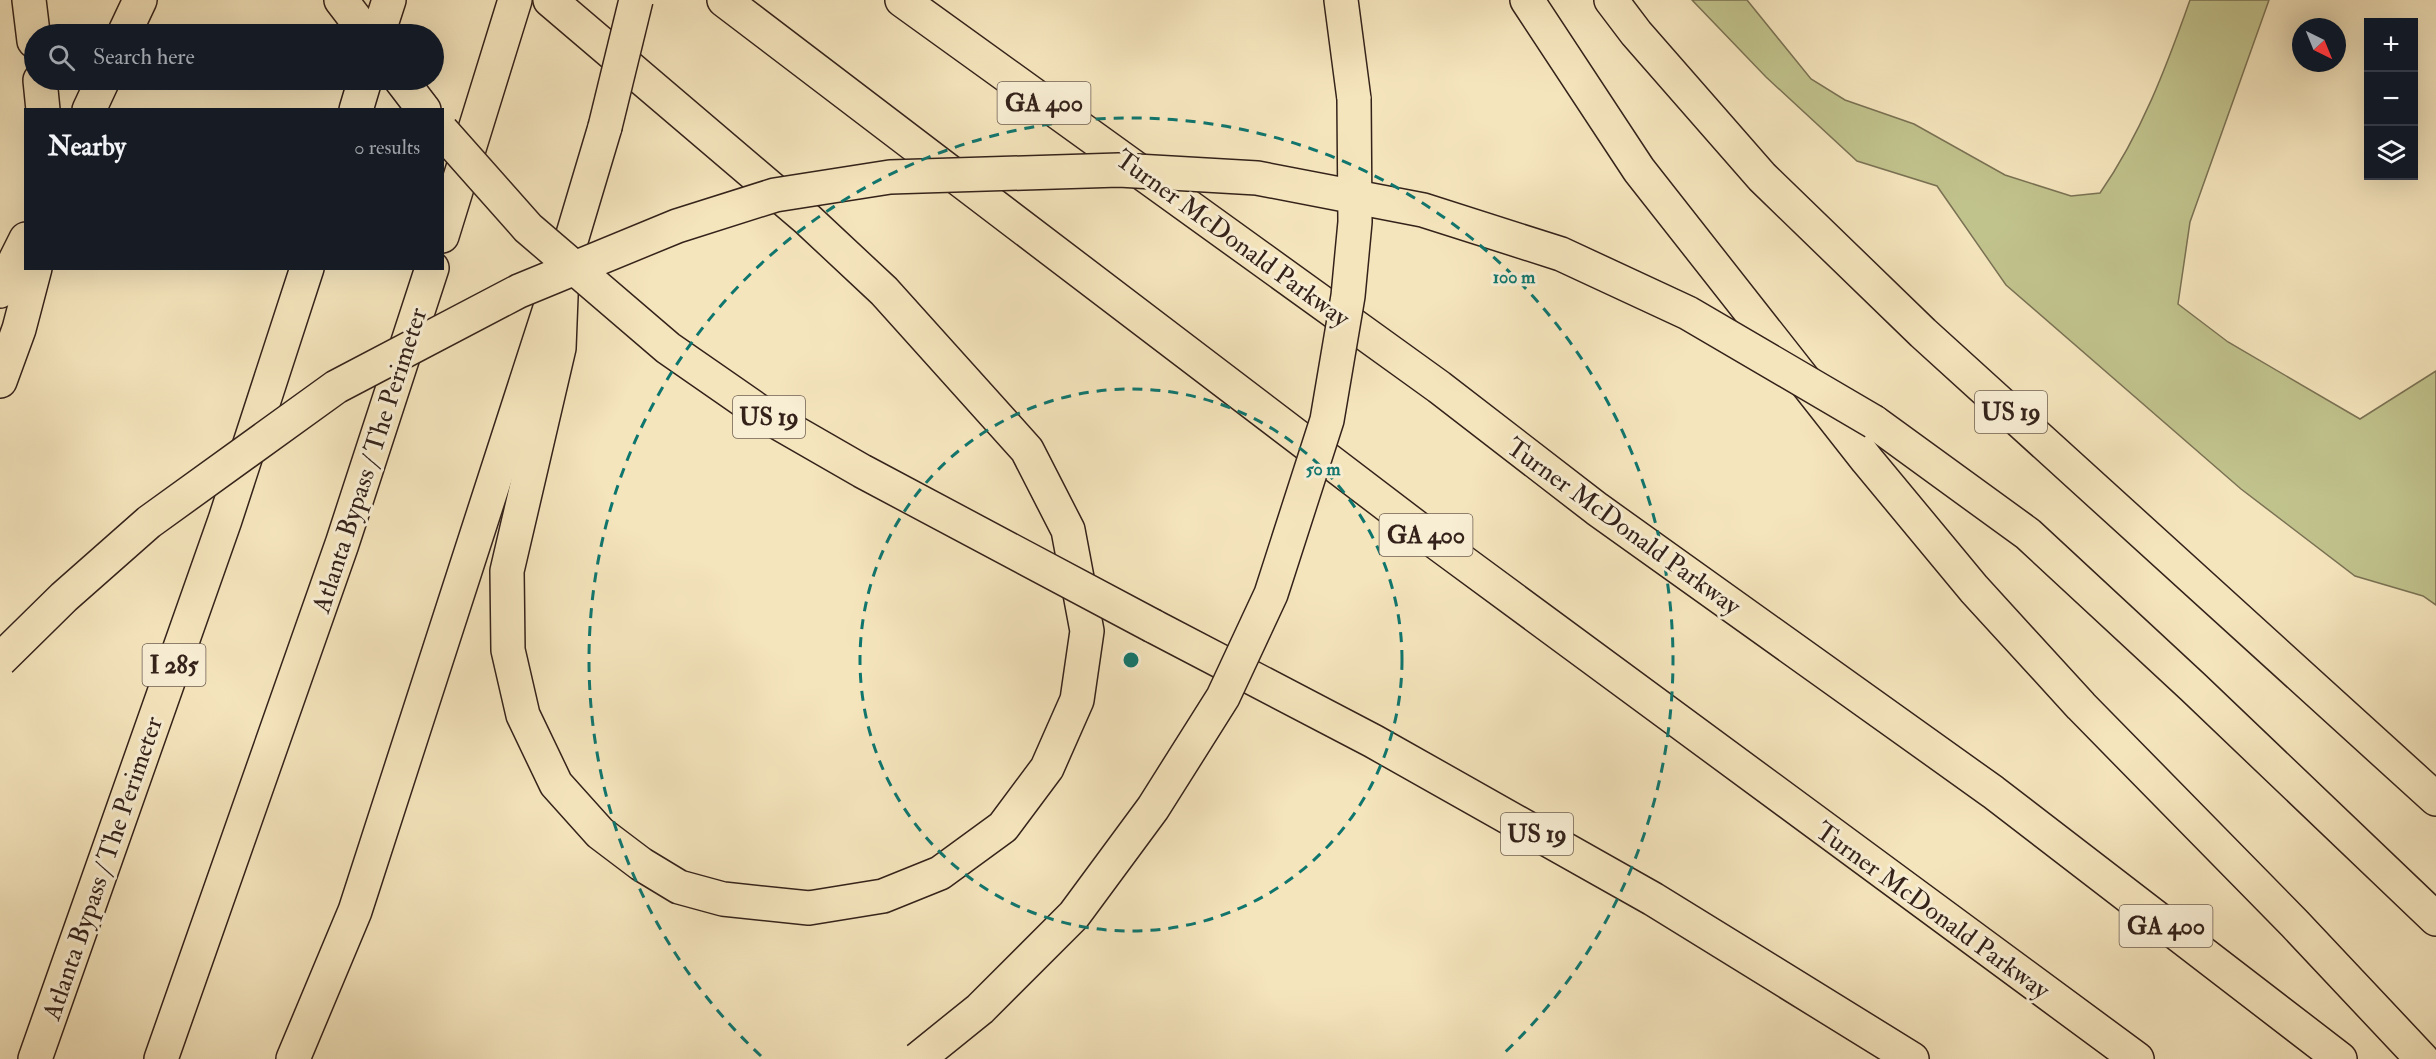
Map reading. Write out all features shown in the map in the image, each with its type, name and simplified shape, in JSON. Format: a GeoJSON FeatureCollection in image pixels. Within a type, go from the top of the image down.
{"type":"FeatureCollection","features":[{"type":"Feature","properties":{"kind":"highway"},"geometry":{"type":"LineString","coordinates":[[28,0],[32,24]]}},
{"type":"Feature","properties":{"kind":"highway"},"geometry":{"type":"LineString","coordinates":[[129,24],[140,0]]}},
{"type":"Feature","properties":{"kind":"highway"},"geometry":{"type":"LineString","coordinates":[[341,0],[359,24]]}},
{"type":"Feature","properties":{"kind":"highway"},"geometry":{"type":"LineString","coordinates":[[381,24],[389,0]]}},
{"type":"Feature","properties":{"kind":"highway"},"geometry":{"type":"LineString","coordinates":[[444,230],[515,0]]}},
{"type":"Feature","properties":{"kind":"highway"},"geometry":{"type":"LineString","coordinates":[[550,0],[807,219],[884,291],[1027,450],[1068,530],[1087,631],[1077,700],[1047,768],[1003,827],[940,873],[883,896],[808,908],[723,899],[679,887],[641,864],[600,833],[556,784],[523,715],[508,650],[507,571],[559,348],[562,272]]}},
{"type":"Feature","properties":{"kind":"highway"},"geometry":{"type":"LineString","coordinates":[[293,1059],[355,911],[562,272],[605,127],[636,0]]}},
{"type":"Feature","properties":{"kind":"highway","name":"Turner McDonald Parkway"},"geometry":{"type":"LineString","coordinates":[[724,0],[1437,543],[2137,1059]]}},
{"type":"Feature","properties":{"kind":"highway","name":"Turner McDonald Parkway"},"geometry":{"type":"LineString","coordinates":[[902,0],[1439,387],[1597,509],[1993,792],[2340,1059]]}},
{"type":"Feature","properties":{"kind":"highway"},"geometry":{"type":"LineString","coordinates":[[918,1059],[980,1009],[1074,915],[1153,808],[1223,697],[1271,594],[1327,420],[1348,296],[1355,222],[1354,99],[1341,0]]}},
{"type":"Feature","properties":{"kind":"highway"},"geometry":{"type":"LineString","coordinates":[[1527,0],[1639,170],[1867,460],[1974,589],[2081,706],[2295,924],[2422,1059]]}},
{"type":"Feature","properties":{"kind":"highway","name":"US 19"},"geometry":{"type":"LineString","coordinates":[[1611,0],[1636,33],[1762,177],[1898,308],[2436,799]]}},
{"type":"Feature","properties":{"kind":"highway"},"geometry":{"type":"LineString","coordinates":[[41,90],[43,108]]}},
{"type":"Feature","properties":{"kind":"highway"},"geometry":{"type":"LineString","coordinates":[[90,108],[98,90]]}},
{"type":"Feature","properties":{"kind":"highway"},"geometry":{"type":"LineString","coordinates":[[357,108],[362,90]]}},
{"type":"Feature","properties":{"kind":"highway"},"geometry":{"type":"LineString","coordinates":[[409,90],[422,108]]}},
{"type":"Feature","properties":{"kind":"highway","name":"US 19"},"geometry":{"type":"LineString","coordinates":[[444,133],[528,228],[668,348],[763,414],[862,471],[1373,741],[1653,899],[1912,1059]]}},
{"type":"Feature","properties":{"kind":"highway"},"geometry":{"type":"LineString","coordinates":[[0,660],[64,597],[149,522],[336,387],[519,291],[676,226],[775,195],[890,177],[1119,170],[1257,178],[1423,210],[1561,255],[1688,313],[1874,422],[2028,534],[2193,687],[2436,919]]}},
{"type":"Feature","properties":{"kind":"highway"},"geometry":{"type":"LineString","coordinates":[[0,291],[24,243]]}},
{"type":"Feature","properties":{"kind":"highway"},"geometry":{"type":"LineString","coordinates":[[0,381],[19,329],[34,270]]}},
{"type":"Feature","properties":{"kind":"highway","name":"Atlanta Bypass / The Perimeter"},"geometry":{"type":"LineString","coordinates":[[35,1059],[221,531],[306,270]]}},
{"type":"Feature","properties":{"kind":"highway","name":"Atlanta Bypass / The Perimeter"},"geometry":{"type":"LineString","coordinates":[[161,1059],[342,544],[431,270]]}},
{"type":"Feature","properties":{"kind":"green space"},"geometry":{"type":"Polygon","coordinates":[[[1692,0],[1747,0],[1811,79],[1845,100],[1914,124],[2005,175],[2071,196],[2100,193],[2115,171],[2151,100],[2190,0],[2269,0],[2190,222],[2178,304],[2228,342],[2360,419],[2436,371],[2436,605],[2423,596],[2355,576],[2241,489],[2006,285],[1937,186],[1857,161],[1766,77],[1692,0]]]}}]}
